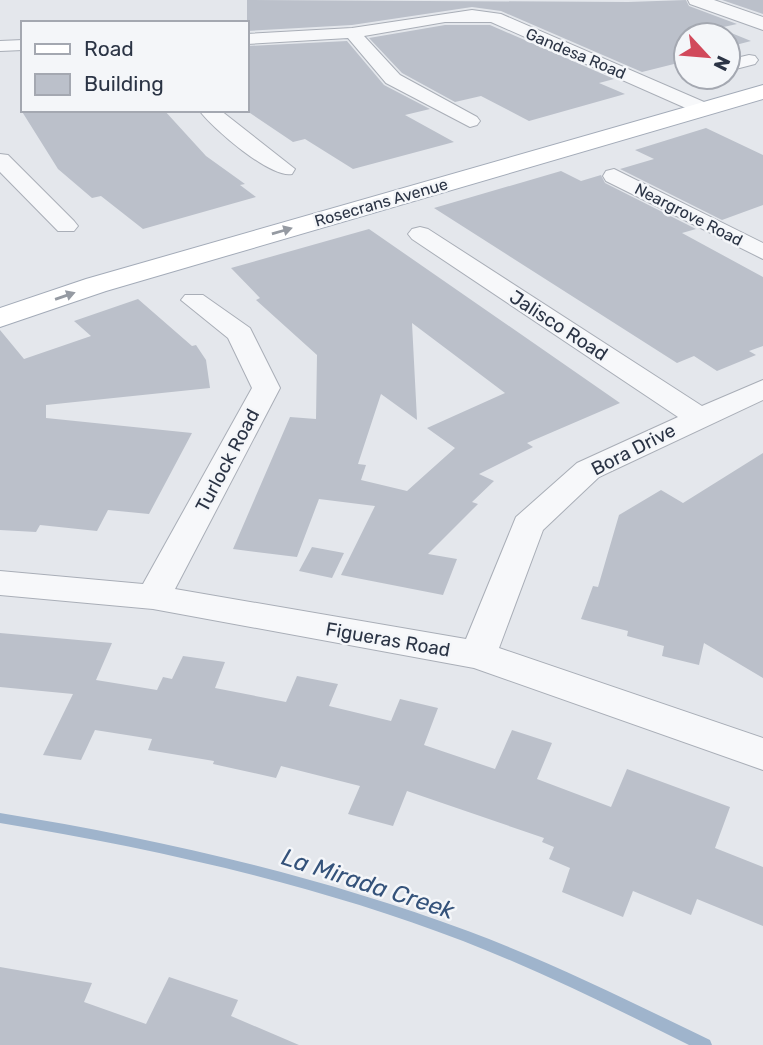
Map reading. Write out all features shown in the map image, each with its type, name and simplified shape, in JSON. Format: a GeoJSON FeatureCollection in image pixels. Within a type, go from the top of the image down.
{"type":"FeatureCollection","features":[{"type":"Feature","properties":{"kind":"main road","name":"Rosecrans Avenue"},"geometry":{"type":"LineString","coordinates":[[0,318],[687,96],[756,68]]}},
{"type":"Feature","properties":{"kind":"main road","name":"Rosecrans Avenue"},"geometry":{"type":"LineString","coordinates":[[0,294],[78,268],[687,96],[763,92]]}},
{"type":"Feature","properties":{"kind":"street"},"geometry":{"type":"LineString","coordinates":[[697,0],[763,24]]}},
{"type":"Feature","properties":{"kind":"street","name":"Gandesa Road"},"geometry":{"type":"LineString","coordinates":[[248,39],[352,33],[472,15],[495,18],[654,86],[687,96]]}},
{"type":"Feature","properties":{"kind":"street"},"geometry":{"type":"LineString","coordinates":[[352,33],[393,79],[470,121]]}},
{"type":"Feature","properties":{"kind":"street"},"geometry":{"type":"LineString","coordinates":[[0,46],[21,45]]}},
{"type":"Feature","properties":{"kind":"street"},"geometry":{"type":"LineString","coordinates":[[211,112],[284,169]]}},
{"type":"Feature","properties":{"kind":"street"},"geometry":{"type":"LineString","coordinates":[[0,160],[66,226]]}},
{"type":"Feature","properties":{"kind":"street","name":"Neargrove Road"},"geometry":{"type":"LineString","coordinates":[[614,176],[763,252]]}},
{"type":"Feature","properties":{"kind":"street","name":"Jalisco Road"},"geometry":{"type":"LineString","coordinates":[[420,234],[698,417]]}},
{"type":"Feature","properties":{"kind":"street","name":"Turlock Road"},"geometry":{"type":"LineString","coordinates":[[153,597],[266,388],[240,334],[194,300]]}},
{"type":"Feature","properties":{"kind":"street","name":"Bora Drive"},"geometry":{"type":"LineString","coordinates":[[478,655],[528,525],[588,470],[763,389]]}},
{"type":"Feature","properties":{"kind":"street","name":"Figueras Road"},"geometry":{"type":"LineString","coordinates":[[0,583],[153,597],[478,655],[763,754]]}},
{"type":"Feature","properties":{"kind":"building"},"geometry":{"type":"Polygon","coordinates":[[[247,0],[686,0],[689,6],[729,21],[672,21],[672,64],[642,72],[501,11],[472,7],[352,25],[248,31],[247,0]]]}},
{"type":"Feature","properties":{"kind":"building"},"geometry":{"type":"Polygon","coordinates":[[[722,0],[763,0],[763,14],[722,0]]]}},
{"type":"Feature","properties":{"kind":"building"},"geometry":{"type":"Polygon","coordinates":[[[445,25],[490,25],[614,79],[599,83],[625,94],[529,121],[481,96],[455,102],[402,73],[369,38],[445,25]]]}},
{"type":"Feature","properties":{"kind":"building"},"geometry":{"type":"Polygon","coordinates":[[[347,41],[384,85],[430,109],[405,115],[454,142],[353,169],[305,139],[293,142],[248,112],[248,46],[347,41]]]}},
{"type":"Feature","properties":{"kind":"building"},"geometry":{"type":"Polygon","coordinates":[[[22,112],[166,112],[206,156],[245,184],[240,185],[256,197],[143,229],[101,196],[92,198],[58,169],[22,112]]]}},
{"type":"Feature","properties":{"kind":"building"},"geometry":{"type":"Polygon","coordinates":[[[706,128],[763,155],[763,205],[722,220],[620,169],[654,159],[635,150],[706,128]]]}},
{"type":"Feature","properties":{"kind":"building"},"geometry":{"type":"Polygon","coordinates":[[[561,171],[581,181],[601,175],[605,183],[696,229],[682,233],[763,277],[763,346],[749,351],[756,355],[717,371],[694,356],[677,363],[434,208],[561,171]]]}},
{"type":"Feature","properties":{"kind":"building"},"geometry":{"type":"Polygon","coordinates":[[[369,229],[620,403],[527,443],[533,447],[479,474],[494,481],[472,502],[478,504],[428,554],[457,559],[443,595],[341,575],[375,506],[319,499],[297,557],[233,549],[290,417],[316,419],[317,355],[256,300],[260,298],[231,268],[369,229]],[[412,323],[417,420],[381,394],[358,464],[366,465],[361,480],[407,491],[455,448],[427,428],[505,393],[412,323]]]}},
{"type":"Feature","properties":{"kind":"building"},"geometry":{"type":"Polygon","coordinates":[[[138,299],[192,346],[196,345],[206,360],[210,388],[46,405],[46,418],[192,433],[149,514],[108,510],[97,531],[40,525],[36,532],[0,530],[0,330],[24,359],[91,336],[74,321],[138,299]]]}},
{"type":"Feature","properties":{"kind":"building"},"geometry":{"type":"Polygon","coordinates":[[[763,453],[763,678],[704,643],[699,665],[662,656],[664,646],[627,636],[628,631],[581,619],[593,586],[598,587],[619,515],[661,490],[683,503],[763,453]]]}},
{"type":"Feature","properties":{"kind":"building"},"geometry":{"type":"Polygon","coordinates":[[[312,547],[344,553],[332,578],[299,571],[312,547]]]}},
{"type":"Feature","properties":{"kind":"building"},"geometry":{"type":"Polygon","coordinates":[[[0,633],[112,643],[96,680],[157,690],[163,677],[172,679],[183,656],[225,662],[215,688],[286,702],[297,676],[338,684],[329,706],[391,721],[400,699],[438,708],[424,745],[495,769],[512,730],[552,743],[537,779],[611,807],[627,769],[730,807],[715,848],[763,867],[763,926],[697,899],[691,915],[633,891],[623,917],[562,892],[570,868],[549,859],[554,847],[542,842],[544,838],[407,791],[393,826],[348,814],[360,786],[281,766],[276,778],[213,764],[214,761],[148,750],[152,739],[95,730],[81,760],[43,755],[73,694],[0,687],[0,633]]]}},
{"type":"Feature","properties":{"kind":"building"},"geometry":{"type":"Polygon","coordinates":[[[0,967],[92,983],[84,1002],[146,1024],[169,977],[238,1000],[231,1016],[299,1045],[0,1045],[0,967]]]}},
{"type":"Feature","properties":{"kind":"waterway","name":"La Mirada Creek"},"geometry":{"type":"LineString","coordinates":[[0,818],[110,837],[219,861],[380,906],[503,951],[705,1045]]}}]}
